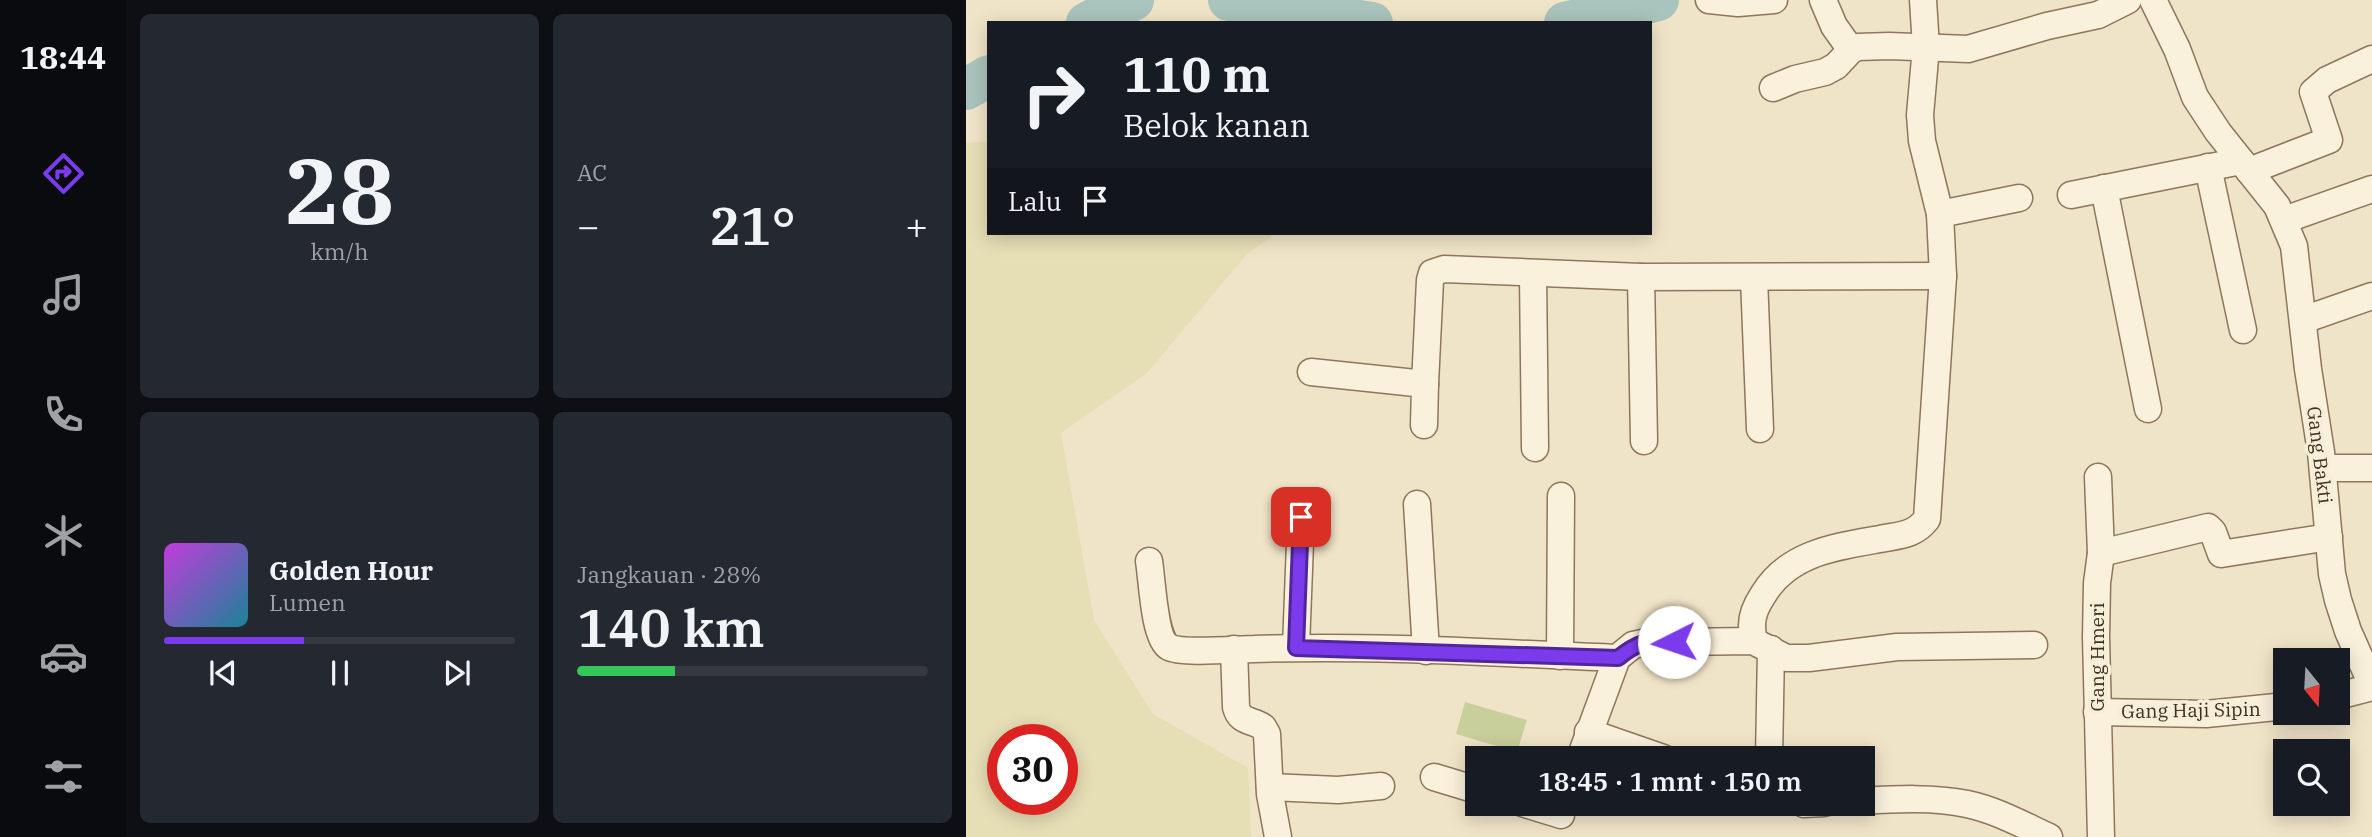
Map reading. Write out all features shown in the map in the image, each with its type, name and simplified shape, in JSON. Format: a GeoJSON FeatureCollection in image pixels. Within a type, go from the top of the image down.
{"type":"FeatureCollection","features":[{"type":"Feature","properties":{"kind":"street"},"geometry":{"type":"LineString","coordinates":[[1709,0],[1738,3],[1774,0]]}},
{"type":"Feature","properties":{"kind":"street"},"geometry":{"type":"LineString","coordinates":[[1823,0],[1833,26],[1851,50]]}},
{"type":"Feature","properties":{"kind":"street"},"geometry":{"type":"LineString","coordinates":[[1768,746],[1762,645],[1752,624],[1757,604],[1773,579],[1799,559],[1838,546],[1908,534],[1919,530],[1927,519],[1943,276],[1940,214],[1922,141],[1920,114],[1926,47],[1923,0]]}},
{"type":"Feature","properties":{"kind":"street"},"geometry":{"type":"LineString","coordinates":[[1773,88],[1795,79],[1825,72],[1836,66],[1851,50],[1869,46],[1968,49],[1986,46],[2047,26],[2098,15],[2128,0]]}},
{"type":"Feature","properties":{"kind":"street","name":"Gang Bakti"},"geometry":{"type":"LineString","coordinates":[[2153,0],[2177,49],[2195,97],[2231,165],[2291,218],[2323,468],[2332,575],[2338,600],[2372,686]]}},
{"type":"Feature","properties":{"kind":"street"},"geometry":{"type":"LineString","coordinates":[[2071,195],[2231,165],[2329,140],[2313,92],[2327,80],[2372,59]]}},
{"type":"Feature","properties":{"kind":"street"},"geometry":{"type":"LineString","coordinates":[[2231,165],[2243,330]]}},
{"type":"Feature","properties":{"kind":"street"},"geometry":{"type":"LineString","coordinates":[[2104,188],[2148,409]]}},
{"type":"Feature","properties":{"kind":"street"},"geometry":{"type":"LineString","coordinates":[[2291,218],[2372,189]]}},
{"type":"Feature","properties":{"kind":"street"},"geometry":{"type":"LineString","coordinates":[[1940,214],[2019,198]]}},
{"type":"Feature","properties":{"kind":"street"},"geometry":{"type":"LineString","coordinates":[[1424,425],[1430,280],[1432,274],[1444,269],[1641,277],[1943,276]]}},
{"type":"Feature","properties":{"kind":"street"},"geometry":{"type":"LineString","coordinates":[[1534,274],[1535,449]]}},
{"type":"Feature","properties":{"kind":"street"},"geometry":{"type":"LineString","coordinates":[[1641,277],[1644,440]]}},
{"type":"Feature","properties":{"kind":"street"},"geometry":{"type":"LineString","coordinates":[[1754,278],[1760,429]]}},
{"type":"Feature","properties":{"kind":"street"},"geometry":{"type":"LineString","coordinates":[[2303,320],[2372,296]]}},
{"type":"Feature","properties":{"kind":"street"},"geometry":{"type":"LineString","coordinates":[[1311,372],[1425,384]]}},
{"type":"Feature","properties":{"kind":"street"},"geometry":{"type":"LineString","coordinates":[[2323,468],[2372,468]]}},
{"type":"Feature","properties":{"kind":"street","name":"Gang Hmeri"},"geometry":{"type":"LineString","coordinates":[[2098,477],[2101,553],[2097,583],[2097,712],[2101,837]]}},
{"type":"Feature","properties":{"kind":"street"},"geometry":{"type":"LineString","coordinates":[[1560,656],[1562,496]]}},
{"type":"Feature","properties":{"kind":"street"},"geometry":{"type":"LineString","coordinates":[[1418,504],[1426,651]]}},
{"type":"Feature","properties":{"kind":"street"},"geometry":{"type":"LineString","coordinates":[[1296,648],[1301,517]]}},
{"type":"Feature","properties":{"kind":"street"},"geometry":{"type":"LineString","coordinates":[[2101,553],[2208,527],[2221,554],[2329,537]]}},
{"type":"Feature","properties":{"kind":"street"},"geometry":{"type":"LineString","coordinates":[[1149,561],[1156,616],[1163,642],[1171,649],[1296,648],[1618,658]]}},
{"type":"Feature","properties":{"kind":"street"},"geometry":{"type":"LineString","coordinates":[[1584,746],[1618,658],[1633,645],[1661,639],[1674,642],[1762,645],[1786,658],[1809,658],[1897,648],[2034,645]]}},
{"type":"Feature","properties":{"kind":"street"},"geometry":{"type":"LineString","coordinates":[[1234,649],[1238,716],[1257,723],[1267,734],[1270,787],[1278,837]]}},
{"type":"Feature","properties":{"kind":"street"},"geometry":{"type":"LineString","coordinates":[[2350,692],[2372,686]]}},
{"type":"Feature","properties":{"kind":"street","name":"Gang Haji Sipin"},"geometry":{"type":"LineString","coordinates":[[2097,712],[2206,714],[2273,707]]}},
{"type":"Feature","properties":{"kind":"street"},"geometry":{"type":"LineString","coordinates":[[1588,732],[1628,746]]}},
{"type":"Feature","properties":{"kind":"street"},"geometry":{"type":"LineString","coordinates":[[1434,777],[1465,786]]}},
{"type":"Feature","properties":{"kind":"street"},"geometry":{"type":"LineString","coordinates":[[1270,787],[1338,790],[1381,786]]}},
{"type":"Feature","properties":{"kind":"street"},"geometry":{"type":"LineString","coordinates":[[1875,800],[1966,804],[1996,813],[2049,837]]}},
{"type":"Feature","properties":{"kind":"shaded area"},"geometry":{"type":"Polygon","coordinates":[[[987,141],[987,235],[1273,235],[1247,254],[1147,373],[1061,433],[1094,620],[1153,714],[1248,768],[1251,837],[966,837],[966,143],[987,141]]]}},
{"type":"Feature","properties":{"kind":"green space"},"geometry":{"type":"Polygon","coordinates":[[[1465,702],[1527,720],[1519,746],[1497,746],[1456,734],[1465,702]]]}},
{"type":"Feature","properties":{"kind":"waterway"},"geometry":{"type":"LineString","coordinates":[[1091,21],[1133,0]]}},
{"type":"Feature","properties":{"kind":"waterway"},"geometry":{"type":"LineString","coordinates":[[1229,0],[1360,21]]}},
{"type":"Feature","properties":{"kind":"waterway"},"geometry":{"type":"LineString","coordinates":[[1573,21],[1658,0]]}},
{"type":"Feature","properties":{"kind":"waterway"},"geometry":{"type":"LineString","coordinates":[[966,89],[987,77]]}},
{"type":"Feature","properties":{"kind":"route"},"geometry":{"type":"LineString","coordinates":[[1301,517],[1296,648],[1618,658],[1633,645],[1661,639],[1674,642]]}}]}
